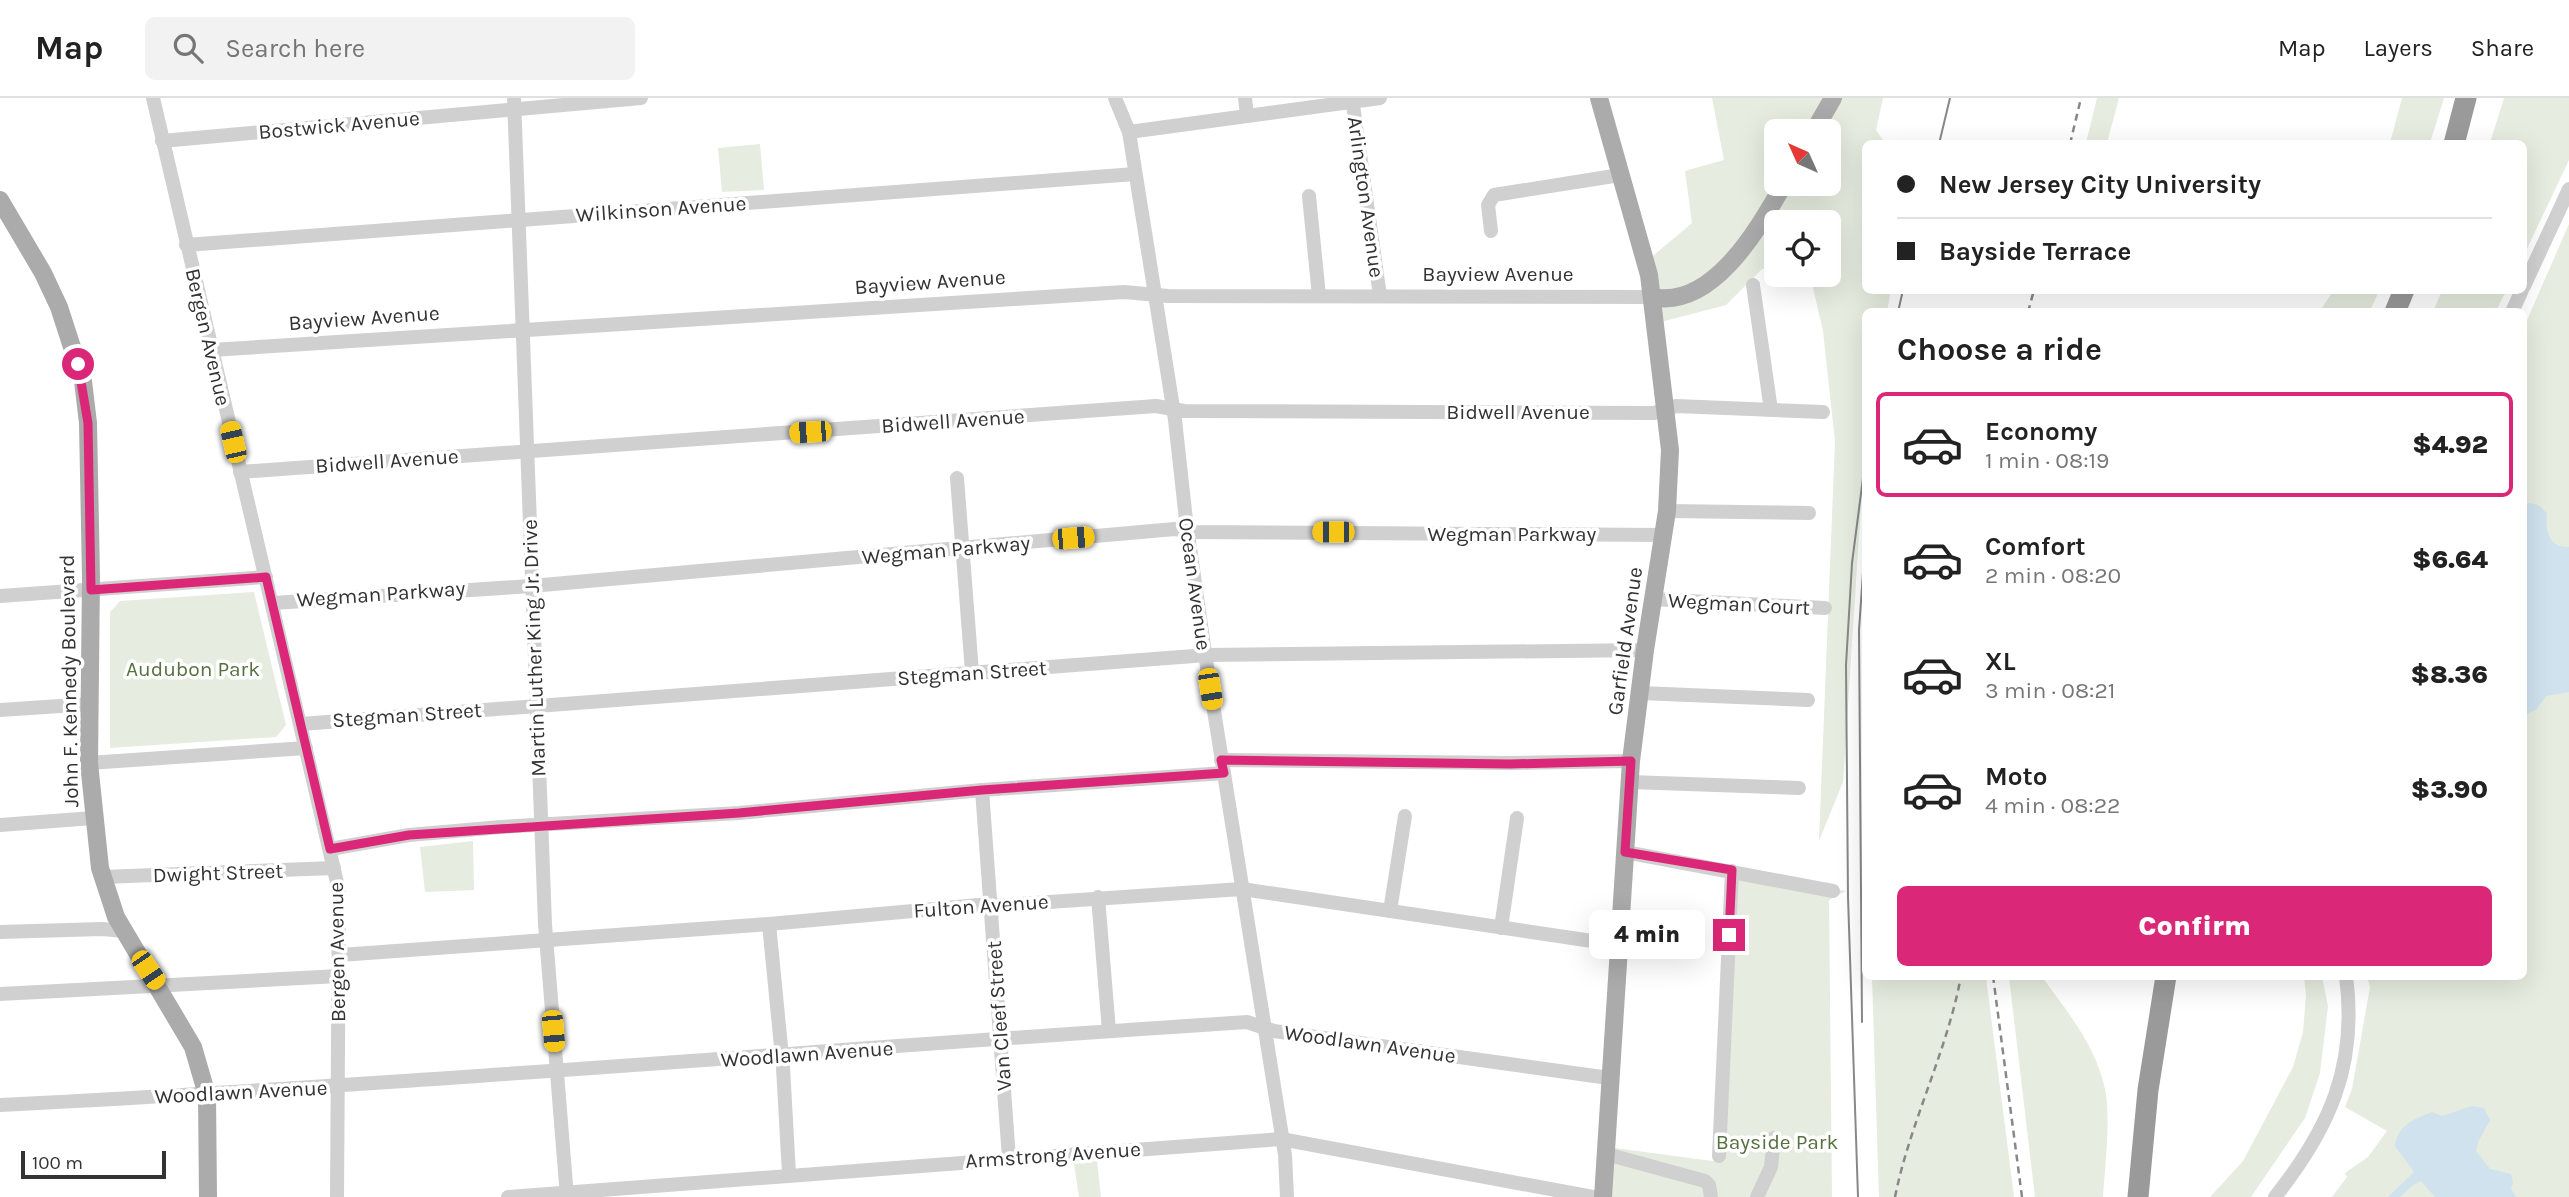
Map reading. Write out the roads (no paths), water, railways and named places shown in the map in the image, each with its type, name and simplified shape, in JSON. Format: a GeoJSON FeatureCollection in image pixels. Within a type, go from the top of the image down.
{"type":"FeatureCollection","features":[{"type":"Feature","properties":{"kind":"highway"},"geometry":{"type":"LineString","coordinates":[[2455,140],[2466,98]]}},
{"type":"Feature","properties":{"kind":"highway"},"geometry":{"type":"LineString","coordinates":[[2469,140],[2480,98]]}},
{"type":"Feature","properties":{"kind":"highway"},"geometry":{"type":"LineString","coordinates":[[2124,1197],[2133,1099],[2151,980]]}},
{"type":"Feature","properties":{"kind":"highway"},"geometry":{"type":"LineString","coordinates":[[2138,1197],[2148,1090],[2165,980]]}},
{"type":"Feature","properties":{"kind":"main road","name":"Garfield Avenue"},"geometry":{"type":"LineString","coordinates":[[1599,98],[1642,251],[1652,297],[1670,450],[1667,511],[1652,599],[1631,761],[1603,1197]]}},
{"type":"Feature","properties":{"kind":"main road"},"geometry":{"type":"LineString","coordinates":[[1808,119],[1821,98]]}},
{"type":"Feature","properties":{"kind":"main road"},"geometry":{"type":"LineString","coordinates":[[1821,119],[1833,98]]}},
{"type":"Feature","properties":{"kind":"main road","name":"Bayview Avenue"},"geometry":{"type":"LineString","coordinates":[[1739,245],[1764,196]]}},
{"type":"Feature","properties":{"kind":"main road","name":"Bayview Avenue"},"geometry":{"type":"LineString","coordinates":[[1652,297],[1670,299],[1697,288],[1722,271],[1775,196]]}},
{"type":"Feature","properties":{"kind":"main road","name":"John F. Kennedy Boulevard"},"geometry":{"type":"LineString","coordinates":[[0,201],[6,221],[43,273],[59,307],[83,381],[88,423],[91,590],[89,763],[93,818],[103,877],[116,917],[159,985],[193,1047],[206,1095],[207,1197]]}},
{"type":"Feature","properties":{"kind":"street","name":"Bergen Avenue"},"geometry":{"type":"LineString","coordinates":[[153,98],[339,891],[337,1197]]}},
{"type":"Feature","properties":{"kind":"street","name":"Bostwick Avenue"},"geometry":{"type":"LineString","coordinates":[[162,141],[514,103],[641,98]]}},
{"type":"Feature","properties":{"kind":"street","name":"Ocean Avenue"},"geometry":{"type":"LineString","coordinates":[[1115,98],[1129,132],[1173,410],[1222,766],[1285,1155],[1287,1197]]}},
{"type":"Feature","properties":{"kind":"street"},"geometry":{"type":"LineString","coordinates":[[1245,98],[1247,115]]}},
{"type":"Feature","properties":{"kind":"street"},"geometry":{"type":"LineString","coordinates":[[1129,132],[1380,98]]}},
{"type":"Feature","properties":{"kind":"street","name":"Arlington Avenue"},"geometry":{"type":"LineString","coordinates":[[1353,100],[1380,296]]}},
{"type":"Feature","properties":{"kind":"street","name":"Martin Luther King Jr. Drive"},"geometry":{"type":"LineString","coordinates":[[514,103],[546,940],[567,1195]]}},
{"type":"Feature","properties":{"kind":"street","name":"Wilkinson Avenue"},"geometry":{"type":"LineString","coordinates":[[186,245],[1135,174]]}},
{"type":"Feature","properties":{"kind":"street"},"geometry":{"type":"LineString","coordinates":[[1491,231],[1488,205],[1494,195],[1620,175]]}},
{"type":"Feature","properties":{"kind":"street"},"geometry":{"type":"LineString","coordinates":[[2527,279],[2569,189]]}},
{"type":"Feature","properties":{"kind":"street"},"geometry":{"type":"LineString","coordinates":[[1309,196],[1319,296]]}},
{"type":"Feature","properties":{"kind":"street"},"geometry":{"type":"LineString","coordinates":[[1753,285],[1771,410]]}},
{"type":"Feature","properties":{"kind":"street","name":"Bayview Avenue"},"geometry":{"type":"LineString","coordinates":[[211,350],[1111,293],[1652,297]]}},
{"type":"Feature","properties":{"kind":"street","name":"Bidwell Avenue"},"geometry":{"type":"LineString","coordinates":[[240,472],[1156,406],[1173,410],[1654,413],[1676,406],[1823,412]]}},
{"type":"Feature","properties":{"kind":"street"},"geometry":{"type":"LineString","coordinates":[[957,478],[972,672]]}},
{"type":"Feature","properties":{"kind":"street"},"geometry":{"type":"LineString","coordinates":[[1667,511],[1809,513]]}},
{"type":"Feature","properties":{"kind":"street","name":"Wegman Parkway"},"geometry":{"type":"LineString","coordinates":[[273,603],[531,586],[1175,529],[1188,532],[1663,535]]}},
{"type":"Feature","properties":{"kind":"street"},"geometry":{"type":"LineString","coordinates":[[0,596],[266,577]]}},
{"type":"Feature","properties":{"kind":"street","name":"Wegman Court"},"geometry":{"type":"LineString","coordinates":[[1652,599],[1825,608]]}},
{"type":"Feature","properties":{"kind":"street","name":"Stegman Street"},"geometry":{"type":"LineString","coordinates":[[301,724],[1207,655],[1645,650]]}},
{"type":"Feature","properties":{"kind":"street"},"geometry":{"type":"LineString","coordinates":[[1640,693],[1808,699]]}},
{"type":"Feature","properties":{"kind":"street"},"geometry":{"type":"LineString","coordinates":[[0,710],[90,704]]}},
{"type":"Feature","properties":{"kind":"street","name":"Stegman Street"},"geometry":{"type":"LineString","coordinates":[[89,763],[306,748]]}},
{"type":"Feature","properties":{"kind":"street"},"geometry":{"type":"LineString","coordinates":[[330,849],[409,835],[739,813],[1222,766],[1631,761]]}},
{"type":"Feature","properties":{"kind":"street"},"geometry":{"type":"LineString","coordinates":[[1630,782],[1799,788]]}},
{"type":"Feature","properties":{"kind":"street","name":"Van Cleef Street"},"geometry":{"type":"LineString","coordinates":[[982,790],[1009,1158]]}},
{"type":"Feature","properties":{"kind":"street"},"geometry":{"type":"LineString","coordinates":[[1390,911],[1405,817]]}},
{"type":"Feature","properties":{"kind":"street"},"geometry":{"type":"LineString","coordinates":[[0,825],[93,818]]}},
{"type":"Feature","properties":{"kind":"street"},"geometry":{"type":"LineString","coordinates":[[1501,928],[1517,818]]}},
{"type":"Feature","properties":{"kind":"street"},"geometry":{"type":"LineString","coordinates":[[1625,852],[1833,891]]}},
{"type":"Feature","properties":{"kind":"street","name":"Dwight Street"},"geometry":{"type":"LineString","coordinates":[[103,877],[334,868]]}},
{"type":"Feature","properties":{"kind":"street"},"geometry":{"type":"LineString","coordinates":[[1719,1156],[1732,870]]}},
{"type":"Feature","properties":{"kind":"street","name":"Fulton Avenue"},"geometry":{"type":"LineString","coordinates":[[340,955],[769,924],[979,905],[1242,889],[1619,945]]}},
{"type":"Feature","properties":{"kind":"street"},"geometry":{"type":"LineString","coordinates":[[1097,897],[1109,1031]]}},
{"type":"Feature","properties":{"kind":"street"},"geometry":{"type":"LineString","coordinates":[[769,924],[782,1056],[789,1174]]}},
{"type":"Feature","properties":{"kind":"street"},"geometry":{"type":"LineString","coordinates":[[0,932],[103,929],[125,931]]}},
{"type":"Feature","properties":{"kind":"street"},"geometry":{"type":"LineString","coordinates":[[0,994],[339,976]]}},
{"type":"Feature","properties":{"kind":"street"},"geometry":{"type":"LineString","coordinates":[[2275,1197],[2318,1138],[2335,1099],[2344,1066],[2349,1029],[2347,980]]}},
{"type":"Feature","properties":{"kind":"street","name":"Woodlawn Avenue"},"geometry":{"type":"LineString","coordinates":[[0,1105],[206,1095],[557,1072],[1247,1022],[1287,1033],[1609,1078]]}},
{"type":"Feature","properties":{"kind":"street"},"geometry":{"type":"LineString","coordinates":[[1757,1197],[1771,1167],[1774,1138]]}},
{"type":"Feature","properties":{"kind":"street","name":"Armstrong Avenue"},"geometry":{"type":"LineString","coordinates":[[508,1197],[567,1195],[789,1174],[1281,1139],[1593,1197]]}},
{"type":"Feature","properties":{"kind":"street"},"geometry":{"type":"LineString","coordinates":[[1606,1154],[1705,1181],[1709,1185],[1711,1197]]}},
{"type":"Feature","properties":{"kind":"water"},"geometry":{"type":"Polygon","coordinates":[[[2527,504],[2538,505],[2547,513],[2548,531],[2552,541],[2569,547],[2569,692],[2546,696],[2536,710],[2527,714],[2527,504]]]}},
{"type":"Feature","properties":{"kind":"water"},"geometry":{"type":"Polygon","coordinates":[[[2472,1106],[2484,1108],[2490,1120],[2476,1151],[2490,1169],[2511,1174],[2511,1189],[2516,1197],[2435,1197],[2421,1181],[2400,1197],[2388,1197],[2414,1172],[2395,1146],[2403,1128],[2413,1120],[2432,1112],[2442,1116],[2472,1106]]]}},
{"type":"Feature","properties":{"kind":"tram line"},"geometry":{"type":"LineString","coordinates":[[1940,140],[1950,98]]}},
{"type":"Feature","properties":{"kind":"tram line"},"geometry":{"type":"LineString","coordinates":[[1899,308],[1902,294]]}},
{"type":"Feature","properties":{"kind":"tram line"},"geometry":{"type":"LineString","coordinates":[[1858,1197],[1848,897],[1846,665],[1852,563],[1862,486]]}},
{"type":"Feature","properties":{"kind":"tram line"},"geometry":{"type":"LineString","coordinates":[[1862,587],[1859,630],[1862,1022]]}},
{"type":"Feature","properties":{"kind":"railway"},"geometry":{"type":"LineString","coordinates":[[2071,140],[2081,98]]}},
{"type":"Feature","properties":{"kind":"railway"},"geometry":{"type":"LineString","coordinates":[[2029,308],[2033,294]]}},
{"type":"Feature","properties":{"kind":"railway"},"geometry":{"type":"LineString","coordinates":[[1895,1197],[1910,1142],[1947,1032],[1960,980]]}},
{"type":"Feature","properties":{"kind":"railway"},"geometry":{"type":"LineString","coordinates":[[1994,980],[2022,1197]]}},
{"type":"Feature","properties":{"kind":"park label","name":"Audubon Park"},"geometry":{"type":"Point","coordinates":[193,669]}},
{"type":"Feature","properties":{"kind":"park label","name":"Bayside Park"},"geometry":{"type":"Point","coordinates":[1777,1142]}}]}
